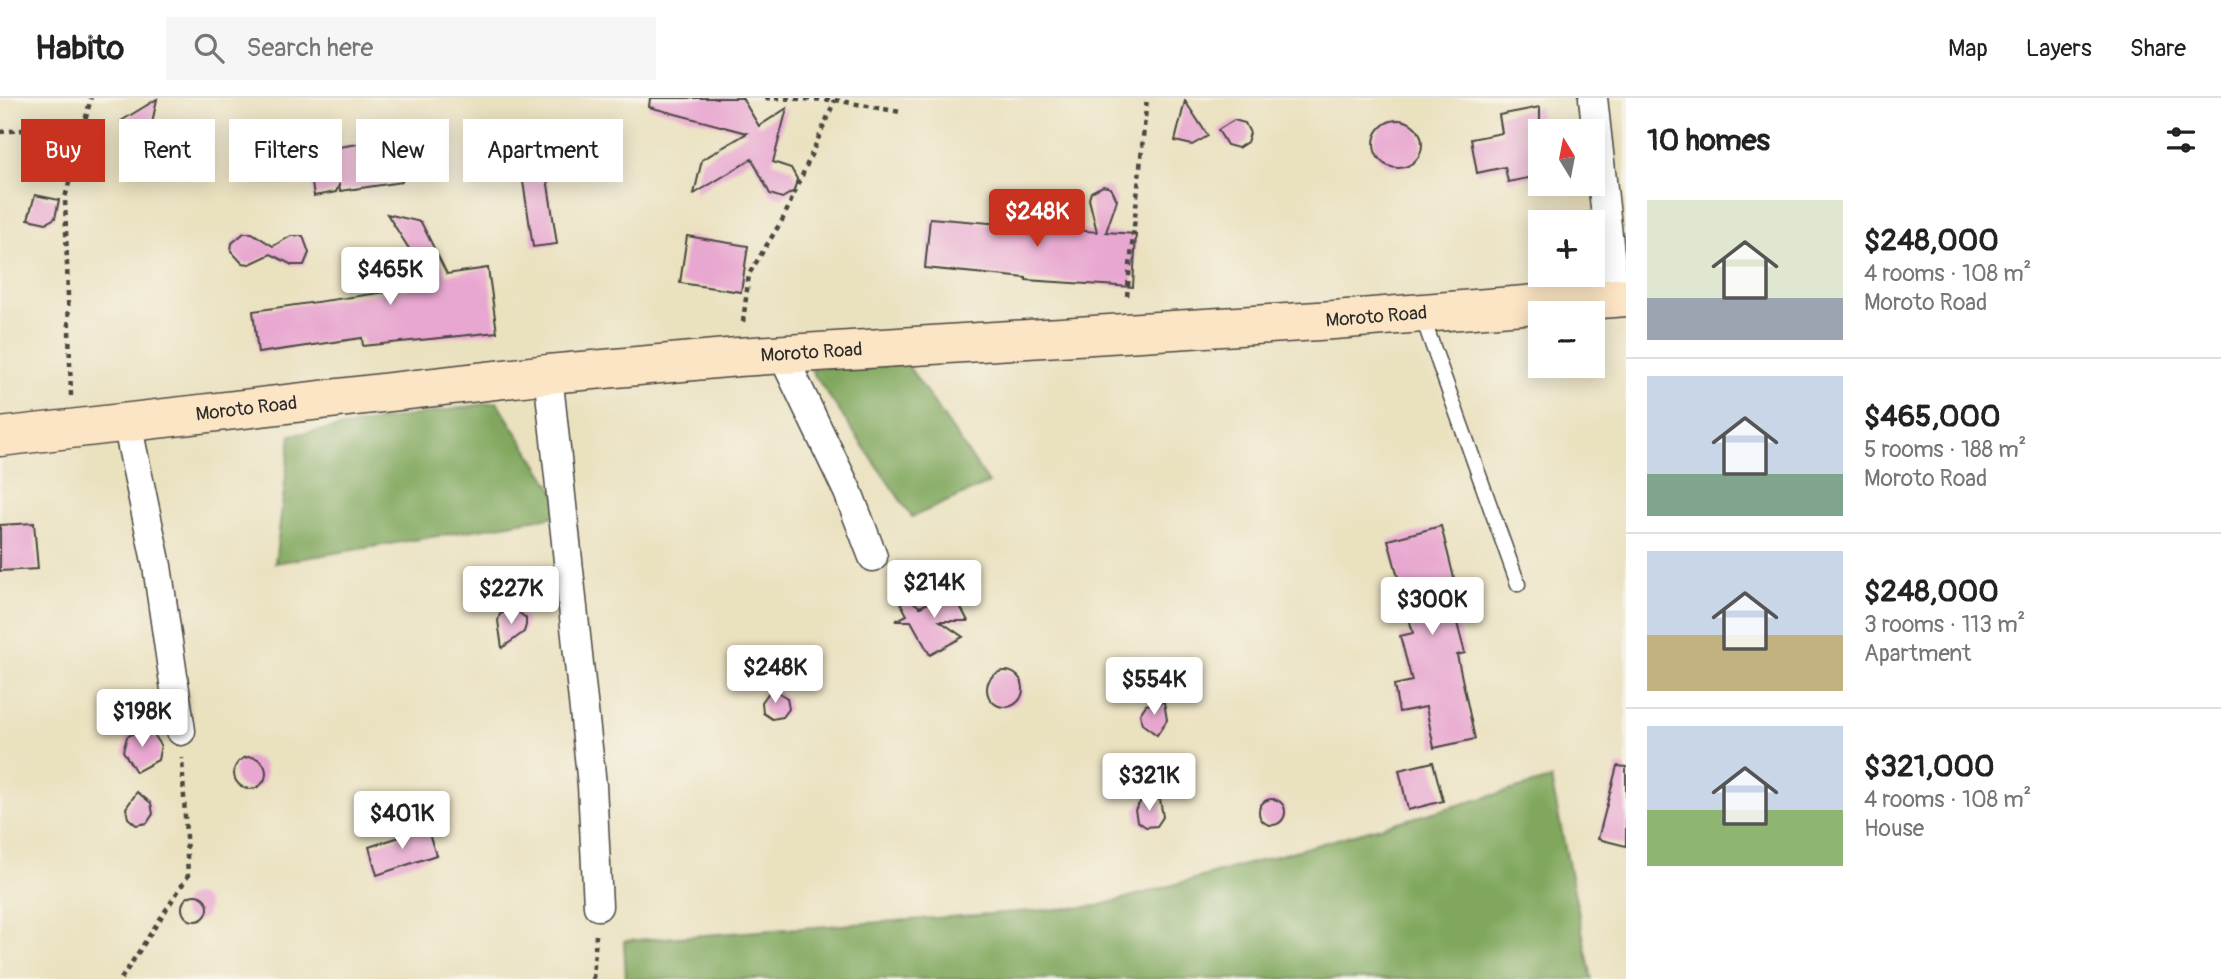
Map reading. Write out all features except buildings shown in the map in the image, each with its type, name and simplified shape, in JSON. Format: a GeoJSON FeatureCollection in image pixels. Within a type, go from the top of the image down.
{"type":"FeatureCollection","features":[{"type":"Feature","properties":{"kind":"main road","name":"Moroto Road"},"geometry":{"type":"LineString","coordinates":[[0,437],[548,374],[738,357],[1620,298]]}},
{"type":"Feature","properties":{"kind":"street"},"geometry":{"type":"LineString","coordinates":[[1593,98],[1620,298]]}},
{"type":"Feature","properties":{"kind":"street"},"geometry":{"type":"LineString","coordinates":[[782,354],[848,492],[873,557]]}},
{"type":"Feature","properties":{"kind":"street"},"geometry":{"type":"LineString","coordinates":[[548,374],[592,785],[598,906]]}},
{"type":"Feature","properties":{"kind":"street"},"geometry":{"type":"LineString","coordinates":[[127,422],[157,566],[181,732]]}},
{"type":"Feature","properties":{"kind":"lane"},"geometry":{"type":"LineString","coordinates":[[1420,311],[1518,584]]}},
{"type":"Feature","properties":{"kind":"path"},"geometry":{"type":"LineString","coordinates":[[86,119],[91,98]]}},
{"type":"Feature","properties":{"kind":"path"},"geometry":{"type":"LineString","coordinates":[[765,98],[835,100],[900,112]]}},
{"type":"Feature","properties":{"kind":"path"},"geometry":{"type":"LineString","coordinates":[[1124,332],[1147,98]]}},
{"type":"Feature","properties":{"kind":"path"},"geometry":{"type":"LineString","coordinates":[[738,357],[750,274],[784,217],[835,100]]}},
{"type":"Feature","properties":{"kind":"path"},"geometry":{"type":"LineString","coordinates":[[0,132],[21,130]]}},
{"type":"Feature","properties":{"kind":"path"},"geometry":{"type":"LineString","coordinates":[[69,182],[65,198],[72,428]]}},
{"type":"Feature","properties":{"kind":"path"},"geometry":{"type":"LineString","coordinates":[[121,979],[188,876],[181,732]]}},
{"type":"Feature","properties":{"kind":"path"},"geometry":{"type":"LineString","coordinates":[[593,979],[598,906]]}},
{"type":"Feature","properties":{"kind":"green space"},"geometry":{"type":"Polygon","coordinates":[[[900,354],[989,483],[912,517],[811,370],[900,354]]]}},
{"type":"Feature","properties":{"kind":"green space"},"geometry":{"type":"Polygon","coordinates":[[[497,402],[569,514],[275,563],[291,435],[497,402]]]}},
{"type":"Feature","properties":{"kind":"green space"},"geometry":{"type":"Polygon","coordinates":[[[1551,779],[1592,979],[626,979],[624,941],[1098,906],[1551,779]]]}}]}
